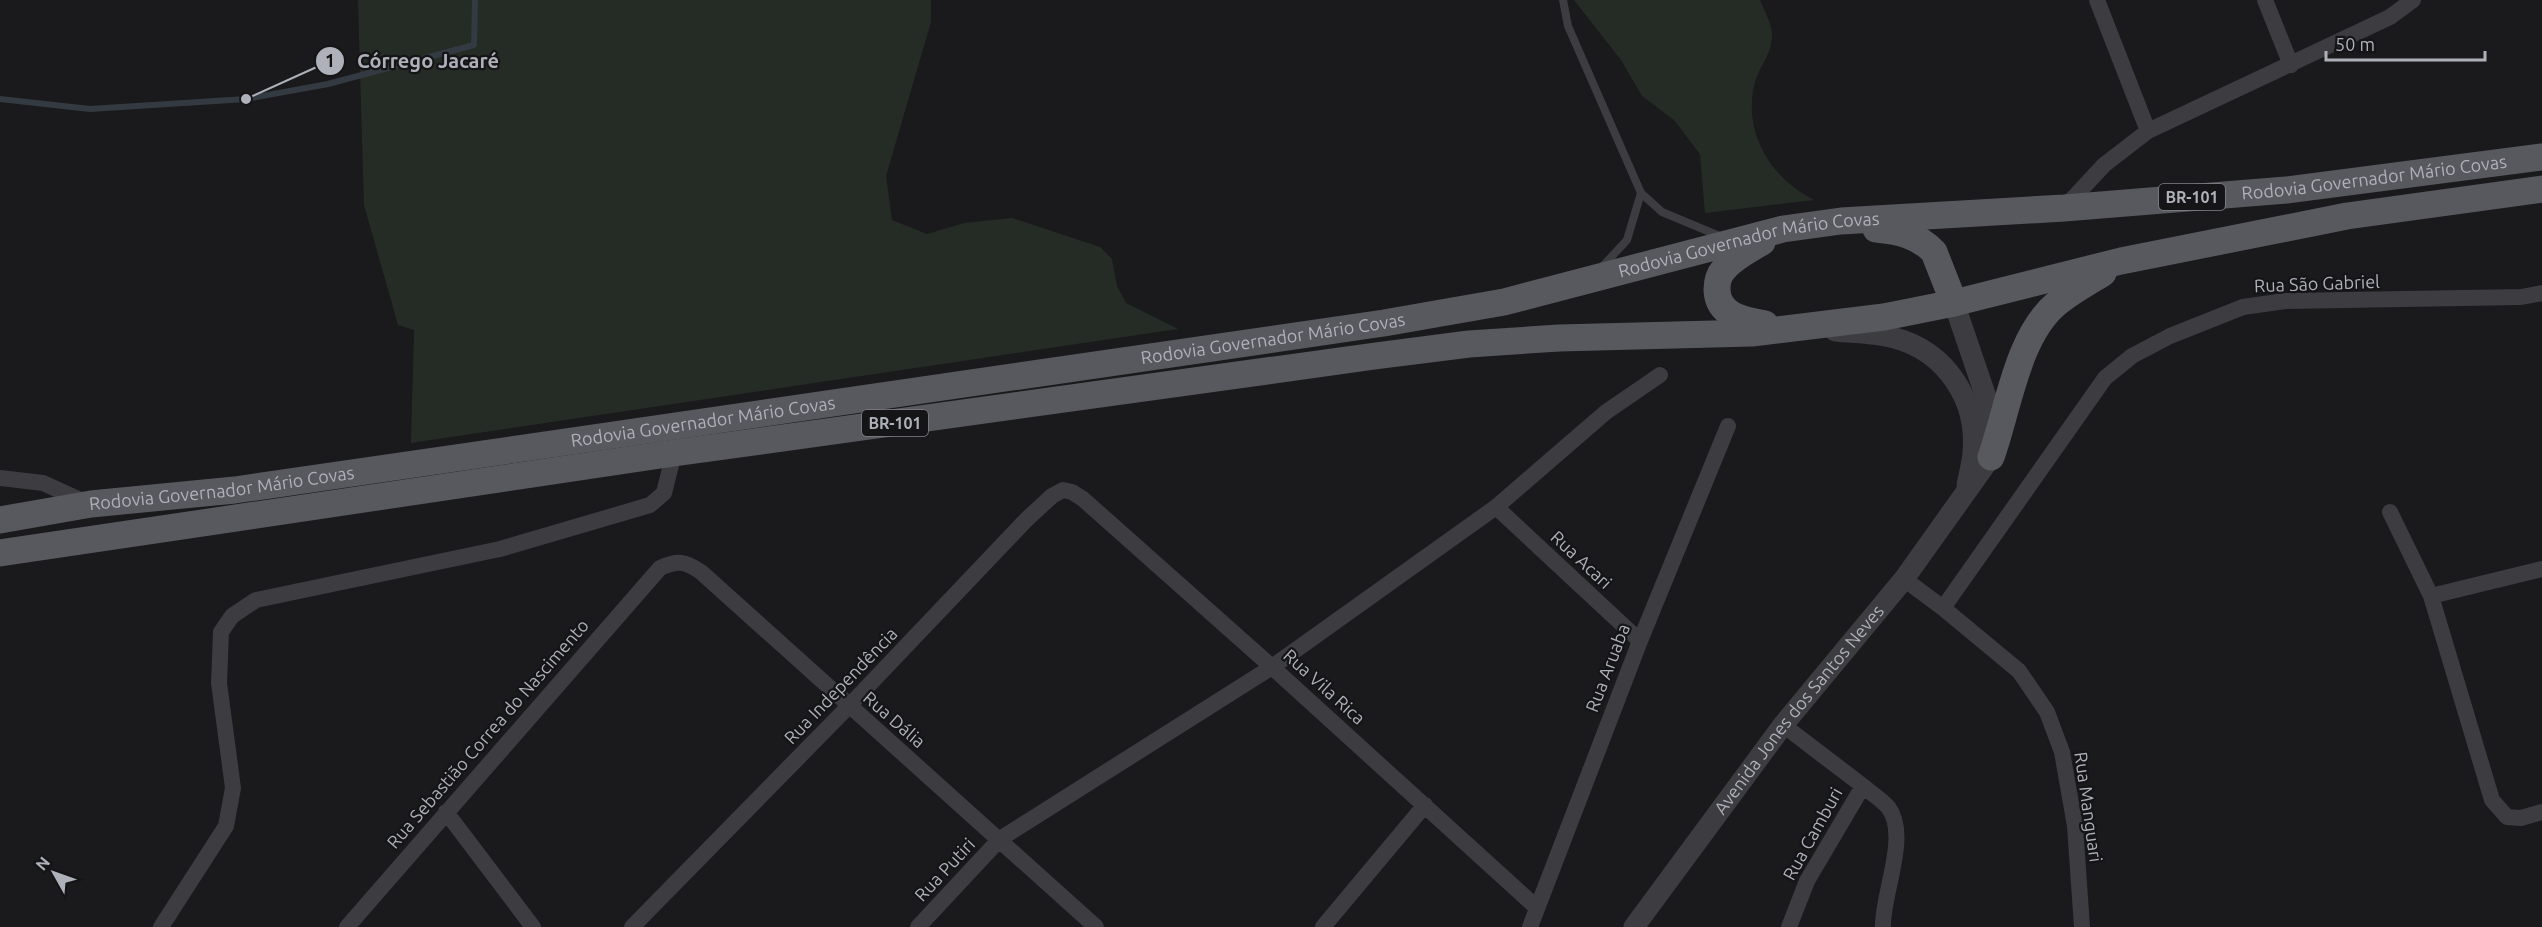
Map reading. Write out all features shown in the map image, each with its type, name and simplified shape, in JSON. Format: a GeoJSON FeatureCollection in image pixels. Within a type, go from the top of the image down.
{"type":"FeatureCollection","features":[{"type":"Feature","properties":{"kind":"main road","name":"Rodovia Governador Mário Covas"},"geometry":{"type":"LineString","coordinates":[[0,520],[91,504],[235,490],[1384,323],[1504,302],[1584,283],[1783,229],[1841,221],[2064,208],[2286,190],[2542,157]]}},
{"type":"Feature","properties":{"kind":"main road","name":"Rodovia Governador Mário Covas"},"geometry":{"type":"LineString","coordinates":[[0,553],[674,453],[1468,344],[1793,329],[1884,317],[1954,303],[2121,261],[2347,216],[2542,189]]}},
{"type":"Feature","properties":{"kind":"main road"},"geometry":{"type":"LineString","coordinates":[[1841,221],[1900,232],[1929,247],[1934,252],[1954,303]]}},
{"type":"Feature","properties":{"kind":"main road"},"geometry":{"type":"LineString","coordinates":[[1783,229],[1736,257],[1723,269],[1716,281],[1717,297],[1725,311],[1734,316],[1746,321],[1793,329]]}},
{"type":"Feature","properties":{"kind":"main road"},"geometry":{"type":"LineString","coordinates":[[1991,457],[2023,355],[2034,330],[2055,305],[2121,261]]}},
{"type":"Feature","properties":{"kind":"street"},"geometry":{"type":"LineString","coordinates":[[2097,0],[2148,131]]}},
{"type":"Feature","properties":{"kind":"street"},"geometry":{"type":"LineString","coordinates":[[2265,0],[2291,65]]}},
{"type":"Feature","properties":{"kind":"street"},"geometry":{"type":"LineString","coordinates":[[2064,208],[2104,165],[2148,131],[2390,17],[2413,0]]}},
{"type":"Feature","properties":{"kind":"street","name":"Rua São Gabriel"},"geometry":{"type":"LineString","coordinates":[[1943,608],[2105,378],[2133,356],[2170,336],[2243,307],[2285,301],[2486,298],[2542,293]]}},
{"type":"Feature","properties":{"kind":"street"},"geometry":{"type":"LineString","coordinates":[[1954,303],[1987,400],[1991,457]]}},
{"type":"Feature","properties":{"kind":"street","name":"Avenida Jones dos Santos Neves"},"geometry":{"type":"LineString","coordinates":[[1793,329],[1875,334],[1896,338],[1920,347],[1940,362],[1963,392],[1970,410],[1973,453],[1965,494]]}},
{"type":"Feature","properties":{"kind":"street","name":"Rua Putiri"},"geometry":{"type":"LineString","coordinates":[[918,927],[1000,839],[1272,667],[1496,507],[1606,412],[1660,375]]}},
{"type":"Feature","properties":{"kind":"street","name":"Rua Aruaba"},"geometry":{"type":"LineString","coordinates":[[1530,927],[1640,641],[1728,426]]}},
{"type":"Feature","properties":{"kind":"street"},"geometry":{"type":"LineString","coordinates":[[161,927],[226,826],[233,788],[219,683],[221,632],[232,616],[256,600],[500,549],[650,505],[664,493],[674,453]]}},
{"type":"Feature","properties":{"kind":"street","name":"Avenida Jones dos Santos Neves"},"geometry":{"type":"LineString","coordinates":[[1634,927],[1783,725],[1904,579],[1991,457]]}},
{"type":"Feature","properties":{"kind":"street"},"geometry":{"type":"LineString","coordinates":[[0,478],[8,477],[44,483],[91,504]]}},
{"type":"Feature","properties":{"kind":"street","name":"Rua Independência"},"geometry":{"type":"LineString","coordinates":[[632,927],[1044,504],[1063,490],[1072,492],[1083,500]]}},
{"type":"Feature","properties":{"kind":"street","name":"Rua Vila Rica"},"geometry":{"type":"LineString","coordinates":[[1083,500],[1272,667],[1536,907]]}},
{"type":"Feature","properties":{"kind":"street","name":"Rua Acari"},"geometry":{"type":"LineString","coordinates":[[1496,507],[1640,641]]}},
{"type":"Feature","properties":{"kind":"street"},"geometry":{"type":"LineString","coordinates":[[2390,512],[2431,596],[2492,800],[2507,817],[2521,818],[2542,812]]}},
{"type":"Feature","properties":{"kind":"street","name":"Rua Dália"},"geometry":{"type":"LineString","coordinates":[[660,568],[676,561],[686,562],[701,572],[1096,927]]}},
{"type":"Feature","properties":{"kind":"street","name":"Rua Sebastião Correa do Nascimento"},"geometry":{"type":"LineString","coordinates":[[346,927],[660,568]]}},
{"type":"Feature","properties":{"kind":"street"},"geometry":{"type":"LineString","coordinates":[[2431,596],[2542,569]]}},
{"type":"Feature","properties":{"kind":"street","name":"Rua Manguari"},"geometry":{"type":"LineString","coordinates":[[1904,579],[2019,671],[2047,712],[2062,752],[2075,826],[2083,927]]}},
{"type":"Feature","properties":{"kind":"street","name":"Rua Camburi"},"geometry":{"type":"LineString","coordinates":[[1783,725],[1863,786],[1807,881],[1789,927]]}},
{"type":"Feature","properties":{"kind":"street"},"geometry":{"type":"LineString","coordinates":[[1863,786],[1888,808],[1896,826],[1895,855],[1885,901],[1883,927]]}},
{"type":"Feature","properties":{"kind":"street"},"geometry":{"type":"LineString","coordinates":[[1323,927],[1425,805]]}},
{"type":"Feature","properties":{"kind":"street"},"geometry":{"type":"LineString","coordinates":[[446,812],[533,927]]}},
{"type":"Feature","properties":{"kind":"lane"},"geometry":{"type":"LineString","coordinates":[[1563,0],[1568,26],[1641,193],[1662,212],[1734,241]]}},
{"type":"Feature","properties":{"kind":"lane"},"geometry":{"type":"LineString","coordinates":[[1584,283],[1609,262],[1628,240],[1641,193]]}},
{"type":"Feature","properties":{"kind":"shaded area"},"geometry":{"type":"Polygon","coordinates":[[[358,0],[931,0],[931,22],[886,176],[892,220],[927,234],[964,223],[1012,218],[1100,247],[1112,259],[1117,286],[1126,303],[1178,329],[411,443],[414,330],[398,325],[364,205],[358,0]]]}},
{"type":"Feature","properties":{"kind":"shaded area"},"geometry":{"type":"Polygon","coordinates":[[[1574,0],[1760,0],[1772,35],[1768,54],[1755,82],[1752,100],[1756,135],[1763,151],[1784,179],[1798,191],[1814,200],[1705,213],[1700,154],[1674,120],[1642,96],[1621,60],[1574,0]]]}},
{"type":"Feature","properties":{"kind":"waterway"},"geometry":{"type":"LineString","coordinates":[[0,99],[90,109],[246,99],[328,84],[474,45],[475,0]]}},
{"type":"Feature","properties":{"kind":"place","name":"Córrego Jacaré"},"geometry":{"type":"Point","coordinates":[246,99]}}]}
